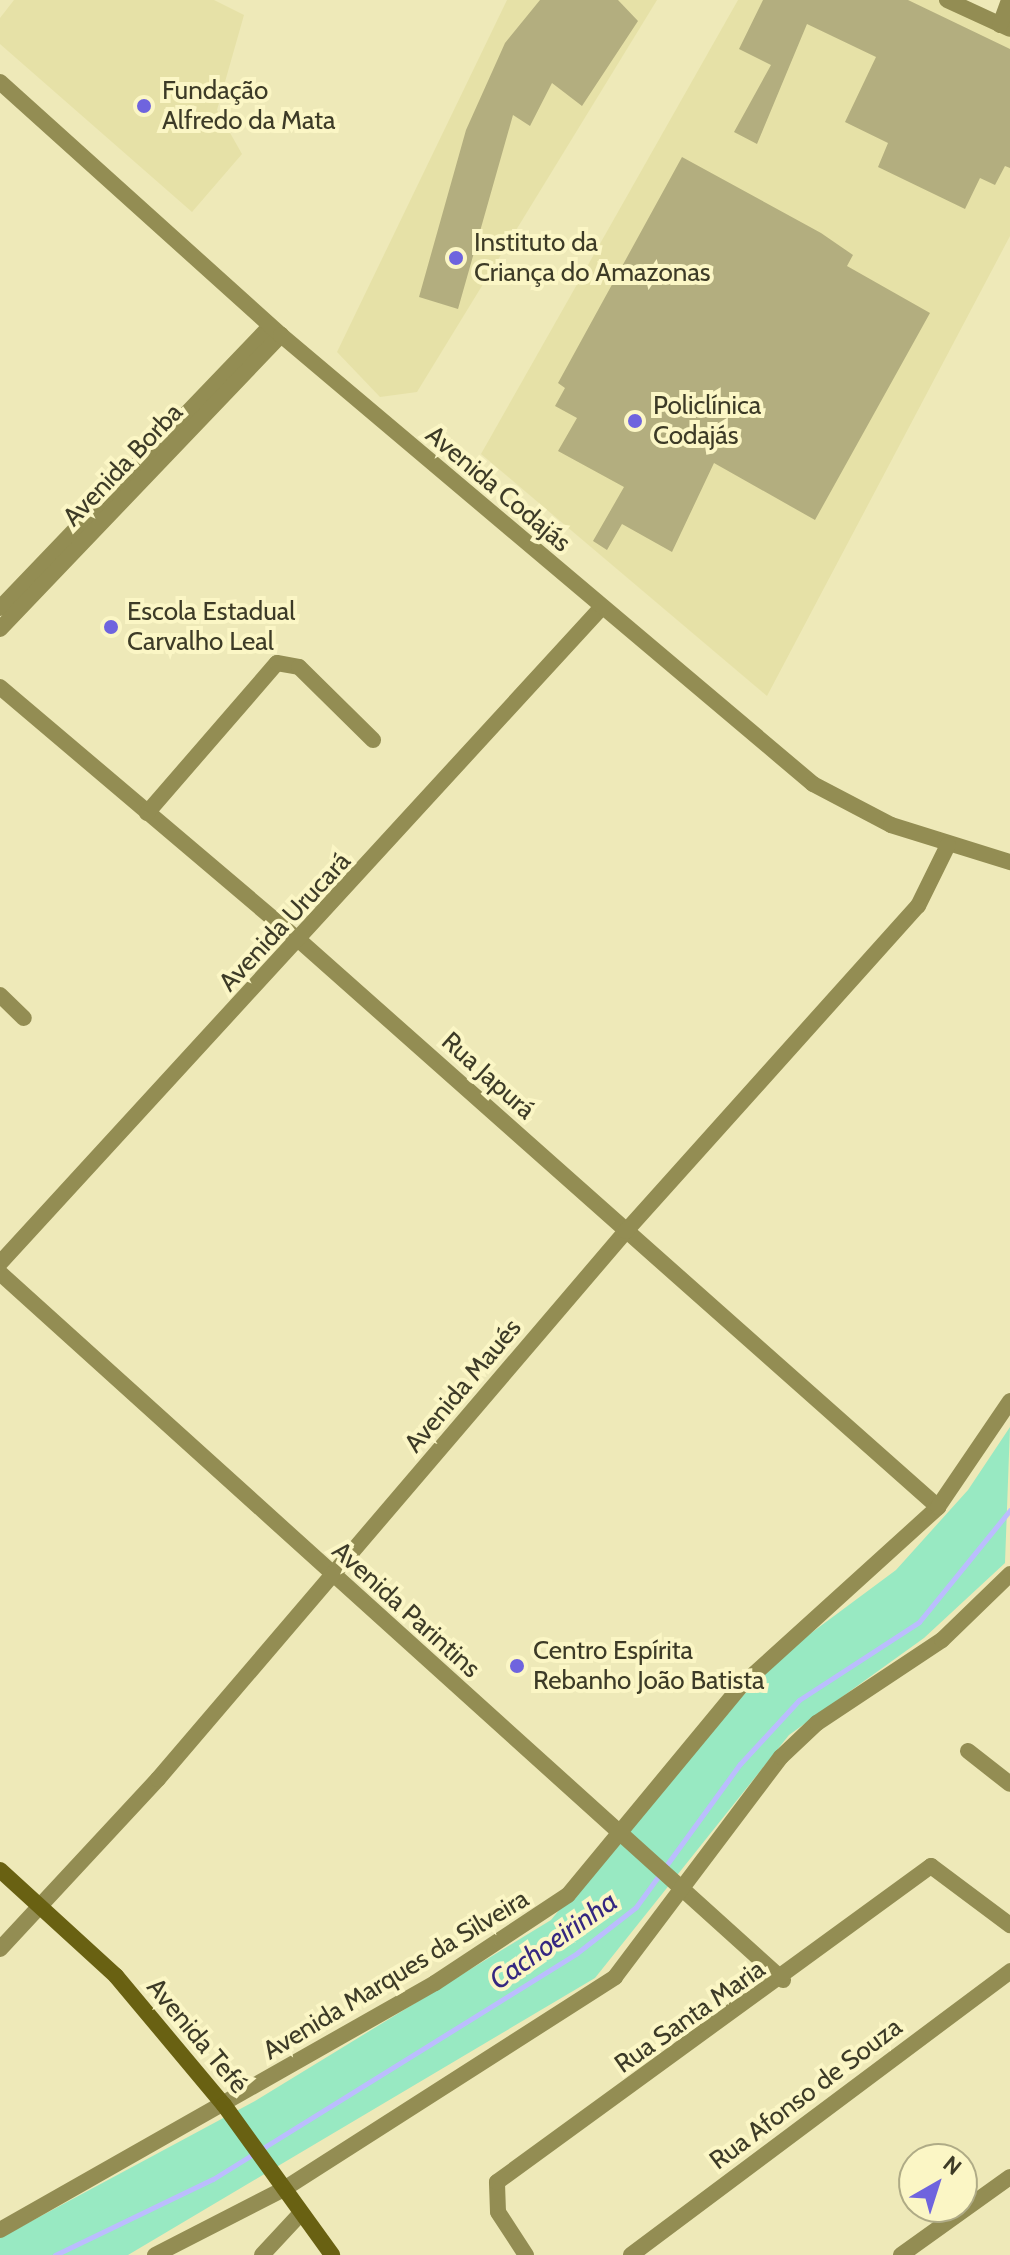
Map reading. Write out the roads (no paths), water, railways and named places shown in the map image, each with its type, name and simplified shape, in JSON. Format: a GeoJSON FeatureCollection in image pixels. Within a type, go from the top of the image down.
{"type":"FeatureCollection","features":[{"type":"Feature","properties":{"kind":"main road","name":"Avenida Tefé"},"geometry":{"type":"LineString","coordinates":[[0,1870],[116,1976],[226,2107],[332,2255]]}},
{"type":"Feature","properties":{"kind":"street"},"geometry":{"type":"LineString","coordinates":[[947,0],[1005,27],[1009,0]]}},
{"type":"Feature","properties":{"kind":"street","name":"Avenida Codajás"},"geometry":{"type":"LineString","coordinates":[[0,82],[275,330],[813,784],[948,845],[1010,862]]}},
{"type":"Feature","properties":{"kind":"street","name":"Avenida Borba"},"geometry":{"type":"LineString","coordinates":[[0,608],[275,330]]}},
{"type":"Feature","properties":{"kind":"street","name":"Avenida Borba"},"geometry":{"type":"LineString","coordinates":[[0,629],[275,330]]}},
{"type":"Feature","properties":{"kind":"street","name":"Avenida Urucará"},"geometry":{"type":"LineString","coordinates":[[0,1263],[300,941],[601,608]]}},
{"type":"Feature","properties":{"kind":"street"},"geometry":{"type":"LineString","coordinates":[[147,813],[277,663],[299,667],[373,740]]}},
{"type":"Feature","properties":{"kind":"street","name":"Rua Japurá"},"geometry":{"type":"LineString","coordinates":[[0,687],[300,941],[938,1507]]}},
{"type":"Feature","properties":{"kind":"street","name":"Avenida Maués"},"geometry":{"type":"LineString","coordinates":[[0,1949],[332,1577],[626,1231],[918,906],[948,845]]}},
{"type":"Feature","properties":{"kind":"street"},"geometry":{"type":"LineString","coordinates":[[0,995],[24,1018]]}},
{"type":"Feature","properties":{"kind":"street","name":"Avenida Parintins"},"geometry":{"type":"LineString","coordinates":[[0,1273],[332,1577],[681,1884],[783,1980]]}},
{"type":"Feature","properties":{"kind":"street","name":"Avenida Marques da Silveira"},"geometry":{"type":"LineString","coordinates":[[0,2230],[226,2107],[524,1931],[568,1895],[623,1836],[742,1685],[889,1558],[938,1507],[1010,1401]]}},
{"type":"Feature","properties":{"kind":"street"},"geometry":{"type":"LineString","coordinates":[[155,2255],[280,2184],[615,1977],[681,1884],[781,1757],[817,1723],[942,1640],[1010,1574]]}},
{"type":"Feature","properties":{"kind":"street"},"geometry":{"type":"LineString","coordinates":[[968,1751],[1010,1784]]}},
{"type":"Feature","properties":{"kind":"street","name":"Rua Santa Maria"},"geometry":{"type":"LineString","coordinates":[[526,2255],[498,2212],[497,2182],[783,1980],[931,1866],[1010,1925]]}},
{"type":"Feature","properties":{"kind":"street","name":"Rua Afonso de Souza"},"geometry":{"type":"LineString","coordinates":[[631,2255],[1010,1971]]}},
{"type":"Feature","properties":{"kind":"street"},"geometry":{"type":"LineString","coordinates":[[901,2255],[1010,2177]]}},
{"type":"Feature","properties":{"kind":"street"},"geometry":{"type":"LineString","coordinates":[[262,2255],[301,2213]]}},
{"type":"Feature","properties":{"kind":"waterway","name":"Cachoeirinha"},"geometry":{"type":"LineString","coordinates":[[55,2255],[213,2179],[577,1953],[636,1907],[740,1764],[799,1700],[919,1622],[1010,1510]]}},
{"type":"Feature","properties":{"kind":"place","name":"Fundação Alfredo da Mata"},"geometry":{"type":"Point","coordinates":[144,106]}},
{"type":"Feature","properties":{"kind":"place","name":"Instituto da Criança do Amazonas"},"geometry":{"type":"Point","coordinates":[456,258]}},
{"type":"Feature","properties":{"kind":"place","name":"Policlínica Codajás"},"geometry":{"type":"Point","coordinates":[635,421]}},
{"type":"Feature","properties":{"kind":"place","name":"Escola Estadual Carvalho Leal"},"geometry":{"type":"Point","coordinates":[111,627]}},
{"type":"Feature","properties":{"kind":"place","name":"Centro Espírita Rebanho João Batista"},"geometry":{"type":"Point","coordinates":[517,1666]}}]}
